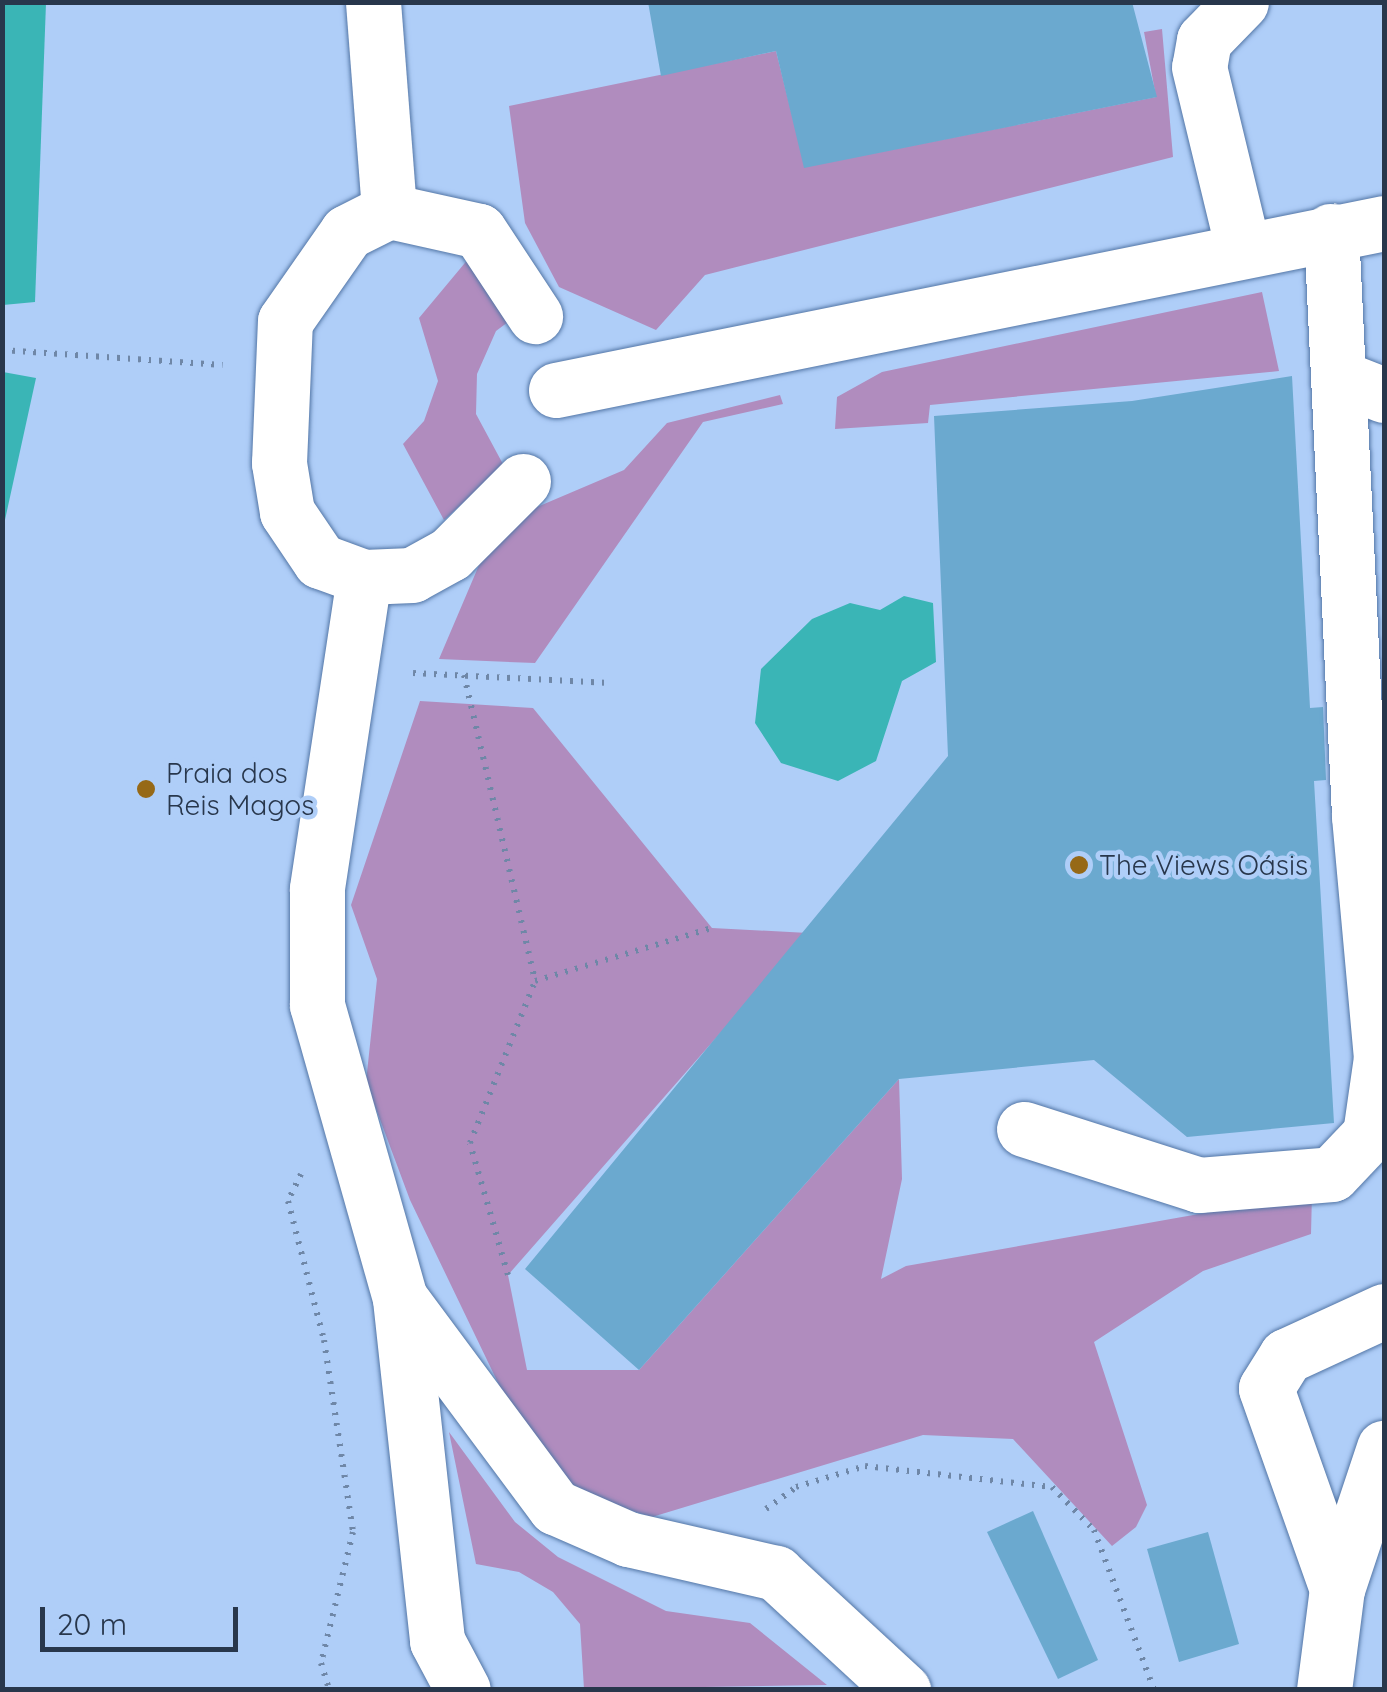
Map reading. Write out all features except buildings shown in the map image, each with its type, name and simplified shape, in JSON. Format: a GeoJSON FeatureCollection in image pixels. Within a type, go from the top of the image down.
{"type":"FeatureCollection","features":[{"type":"Feature","properties":{"kind":"street"},"geometry":{"type":"LineString","coordinates":[[373,2],[389,211]]}},
{"type":"Feature","properties":{"kind":"street"},"geometry":{"type":"LineString","coordinates":[[1241,2],[1204,40],[1199,68],[1243,249]]}},
{"type":"Feature","properties":{"kind":"street"},"geometry":{"type":"LineString","coordinates":[[523,480],[450,554],[412,574],[364,577],[320,561],[287,512],[278,407],[285,321],[298,294],[347,232],[389,211],[479,231],[536,316]]}},
{"type":"Feature","properties":{"kind":"street"},"geometry":{"type":"LineString","coordinates":[[556,390],[1384,223]]}},
{"type":"Feature","properties":{"kind":"street"},"geometry":{"type":"LineString","coordinates":[[1024,1129],[1199,1185],[1332,1174],[1352,1161],[1370,1134],[1381,1058],[1361,386],[1331,231]]}},
{"type":"Feature","properties":{"kind":"street"},"geometry":{"type":"LineString","coordinates":[[364,577],[317,889],[317,1005],[400,1298],[438,1640],[464,1690]]}},
{"type":"Feature","properties":{"kind":"street"},"geometry":{"type":"LineString","coordinates":[[400,1298],[555,1507],[700,1556],[776,1573],[903,1690]]}},
{"type":"Feature","properties":{"kind":"street"},"geometry":{"type":"LineString","coordinates":[[1336,1589],[1266,1388],[1286,1356],[1384,1311]]}},
{"type":"Feature","properties":{"kind":"street"},"geometry":{"type":"LineString","coordinates":[[1324,1690],[1336,1589],[1384,1448]]}},
{"type":"Feature","properties":{"kind":"path"},"geometry":{"type":"LineString","coordinates":[[2,350],[223,365]]}},
{"type":"Feature","properties":{"kind":"path"},"geometry":{"type":"LineString","coordinates":[[508,1275],[470,1143],[535,981],[464,676],[610,683]]}},
{"type":"Feature","properties":{"kind":"path"},"geometry":{"type":"LineString","coordinates":[[535,981],[712,928]]}},
{"type":"Feature","properties":{"kind":"path"},"geometry":{"type":"LineString","coordinates":[[300,1162],[288,1201],[324,1340],[353,1532],[321,1664],[329,1690]]}},
{"type":"Feature","properties":{"kind":"path"},"geometry":{"type":"LineString","coordinates":[[700,1556],[796,1487],[865,1466],[1052,1487],[1094,1530],[1154,1690]]}},
{"type":"Feature","properties":{"kind":"shaded area"},"geometry":{"type":"Polygon","coordinates":[[[2,3],[46,3],[35,302],[3,305],[2,3]]]}},
{"type":"Feature","properties":{"kind":"shaded area"},"geometry":{"type":"Polygon","coordinates":[[[1162,29],[1173,157],[705,275],[656,330],[559,287],[525,223],[509,106],[776,51],[805,167],[1156,97],[1144,32],[1162,29]]]}},
{"type":"Feature","properties":{"kind":"shaded area"},"geometry":{"type":"Polygon","coordinates":[[[469,258],[512,319],[496,331],[477,374],[476,414],[504,466],[444,520],[403,444],[424,421],[438,381],[419,318],[469,258]]]}},
{"type":"Feature","properties":{"kind":"shaded area"},"geometry":{"type":"Polygon","coordinates":[[[1262,292],[1279,371],[930,405],[928,423],[835,429],[837,397],[882,372],[1262,292]]]}},
{"type":"Feature","properties":{"kind":"shaded area"},"geometry":{"type":"Polygon","coordinates":[[[2,372],[36,378],[3,529],[2,372]]]}},
{"type":"Feature","properties":{"kind":"shaded area"},"geometry":{"type":"Polygon","coordinates":[[[780,395],[783,404],[703,422],[535,663],[439,659],[488,544],[530,510],[624,470],[667,423],[780,395]]]}},
{"type":"Feature","properties":{"kind":"shaded area"},"geometry":{"type":"Polygon","coordinates":[[[904,596],[933,603],[936,662],[902,681],[876,761],[838,781],[781,763],[755,723],[761,669],[812,619],[850,603],[880,610],[904,596]]]}},
{"type":"Feature","properties":{"kind":"shaded area"},"geometry":{"type":"Polygon","coordinates":[[[420,701],[533,708],[712,928],[808,933],[508,1275],[527,1370],[639,1370],[899,1079],[902,1179],[881,1279],[906,1266],[1312,1194],[1311,1234],[1203,1271],[1094,1342],[1147,1505],[1136,1527],[1112,1546],[1013,1439],[923,1435],[652,1517],[574,1493],[528,1445],[410,1200],[366,1082],[377,979],[351,905],[420,701]]]}},
{"type":"Feature","properties":{"kind":"shaded area"},"geometry":{"type":"Polygon","coordinates":[[[449,1432],[515,1522],[558,1557],[666,1611],[750,1623],[827,1685],[584,1689],[580,1624],[553,1592],[519,1572],[476,1564],[449,1432]]]}},
{"type":"Feature","properties":{"kind":"place","name":"Praia dos Reis Magos"},"geometry":{"type":"Point","coordinates":[146,789]}},
{"type":"Feature","properties":{"kind":"place","name":"The Views Oásis"},"geometry":{"type":"Point","coordinates":[1079,865]}}]}
